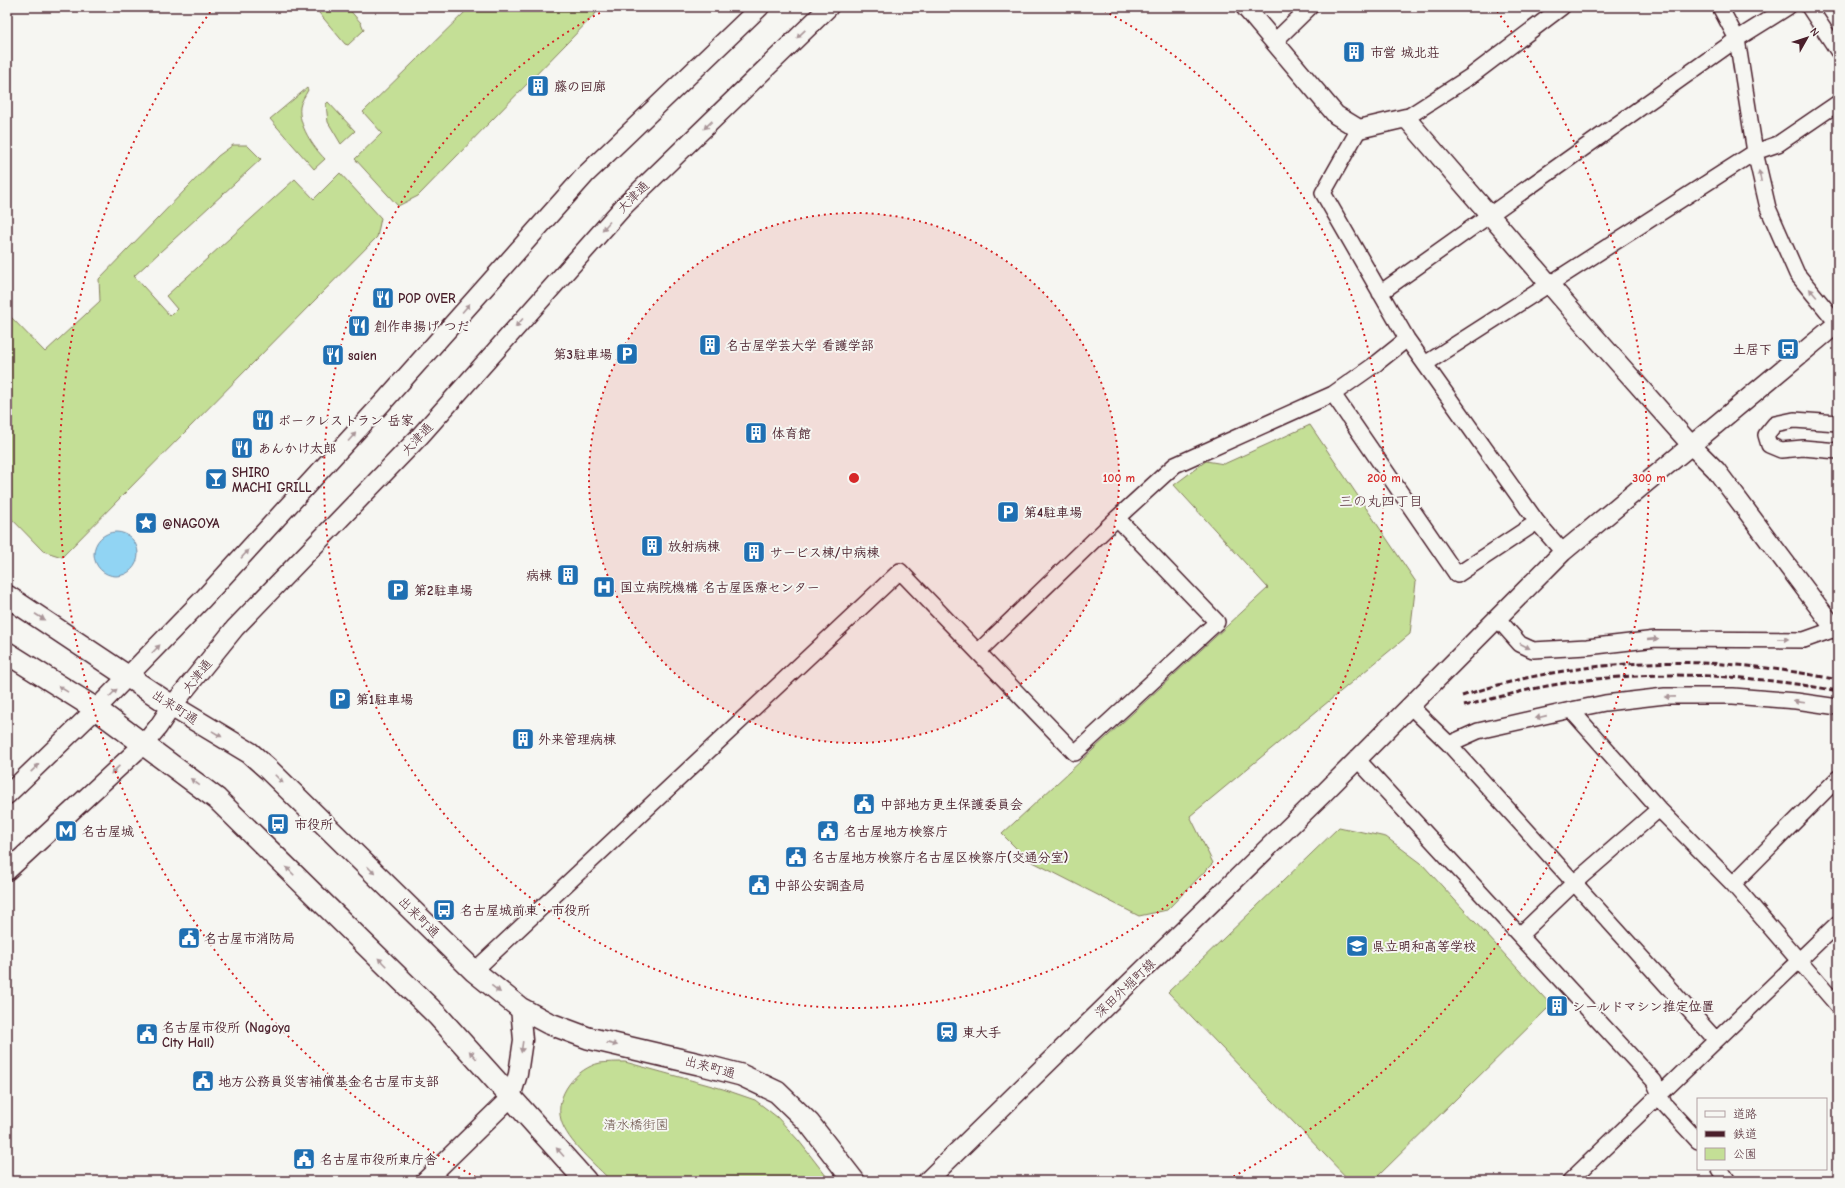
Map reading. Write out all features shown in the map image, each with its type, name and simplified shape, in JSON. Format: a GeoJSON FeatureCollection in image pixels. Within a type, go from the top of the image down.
{"type":"FeatureCollection","features":[{"type":"Feature","properties":{"kind":"main road","name":"出来町通"},"geometry":{"type":"LineString","coordinates":[[7,596],[172,706],[250,753],[474,971],[520,1008],[548,1023],[588,1038],[741,1075],[777,1092],[809,1123],[854,1181]]}},
{"type":"Feature","properties":{"kind":"main road"},"geometry":{"type":"LineString","coordinates":[[7,653],[96,709],[217,799],[438,1016],[586,1181]]}},
{"type":"Feature","properties":{"kind":"street"},"geometry":{"type":"LineString","coordinates":[[7,795],[129,677],[203,600],[298,497],[586,174],[760,7]]}},
{"type":"Feature","properties":{"kind":"street","name":"大津通"},"geometry":{"type":"LineString","coordinates":[[7,870],[144,744],[158,728],[172,706],[235,628],[420,436],[625,205],[829,7]]}},
{"type":"Feature","properties":{"kind":"street"},"geometry":{"type":"LineString","coordinates":[[1245,7],[1336,115],[1359,129],[1406,118],[1471,76],[1562,7]]}},
{"type":"Feature","properties":{"kind":"street"},"geometry":{"type":"LineString","coordinates":[[1274,42],[1310,7]]}},
{"type":"Feature","properties":{"kind":"street"},"geometry":{"type":"LineString","coordinates":[[1720,7],[1737,39],[1755,152],[1768,208],[1797,274],[1838,323]]}},
{"type":"Feature","properties":{"kind":"street"},"geometry":{"type":"LineString","coordinates":[[1380,293],[1492,215],[1737,39],[1788,7]]}},
{"type":"Feature","properties":{"kind":"street"},"geometry":{"type":"LineString","coordinates":[[1809,7],[1838,51]]}},
{"type":"Feature","properties":{"kind":"street"},"geometry":{"type":"LineString","coordinates":[[1425,364],[1755,152],[1778,144],[1838,103]]}},
{"type":"Feature","properties":{"kind":"street"},"geometry":{"type":"LineString","coordinates":[[1406,118],[1692,446],[1716,470],[1836,630],[1804,640],[1656,638],[1586,647],[1533,650],[1520,644],[1497,618]]}},
{"type":"Feature","properties":{"kind":"street"},"geometry":{"type":"LineString","coordinates":[[1359,129],[1323,193],[1407,339],[1537,522],[1563,552]]}},
{"type":"Feature","properties":{"kind":"street","name":"深田外堀町線"},"geometry":{"type":"LineString","coordinates":[[936,1178],[1323,794],[1563,552],[1838,323]]}},
{"type":"Feature","properties":{"kind":"street"},"geometry":{"type":"LineString","coordinates":[[979,651],[1117,518],[1176,465],[1333,394],[1377,363],[1407,339]]}},
{"type":"Feature","properties":{"kind":"street"},"geometry":{"type":"LineString","coordinates":[[1333,394],[1457,575],[1537,522]]}},
{"type":"Feature","properties":{"kind":"street"},"geometry":{"type":"LineString","coordinates":[[1838,423],[1794,420],[1775,424],[1766,435],[1770,445],[1781,450],[1803,448],[1838,451]]}},
{"type":"Feature","properties":{"kind":"street"},"geometry":{"type":"LineString","coordinates":[[474,971],[900,571],[979,651],[1075,753],[1217,622],[1117,518]]}},
{"type":"Feature","properties":{"kind":"street"},"geometry":{"type":"LineString","coordinates":[[1449,744],[1478,731],[1571,710],[1665,696],[1733,696],[1838,707]]}},
{"type":"Feature","properties":{"kind":"street"},"geometry":{"type":"LineString","coordinates":[[1410,706],[1449,744],[1716,1040]]}},
{"type":"Feature","properties":{"kind":"street"},"geometry":{"type":"LineString","coordinates":[[1571,710],[1659,809],[1733,884],[1838,1006]]}},
{"type":"Feature","properties":{"kind":"street"},"geometry":{"type":"LineString","coordinates":[[1357,759],[1654,1081],[1661,1093],[1664,1104],[1697,1140]]}},
{"type":"Feature","properties":{"kind":"street"},"geometry":{"type":"LineString","coordinates":[[1733,884],[1838,778]]}},
{"type":"Feature","properties":{"kind":"street"},"geometry":{"type":"LineString","coordinates":[[1520,935],[1575,882],[1659,809]]}},
{"type":"Feature","properties":{"kind":"street"},"geometry":{"type":"LineString","coordinates":[[1570,1181],[1838,923]]}},
{"type":"Feature","properties":{"kind":"street"},"geometry":{"type":"LineString","coordinates":[[425,1181],[511,1098],[518,1074],[523,1040],[520,1008]]}},
{"type":"Feature","properties":{"kind":"street"},"geometry":{"type":"LineString","coordinates":[[1721,1170],[1728,1181]]}},
{"type":"Feature","properties":{"kind":"green space"},"geometry":{"type":"Polygon","coordinates":[[[314,7],[347,7],[361,23],[364,30],[348,45],[345,44],[314,7]]]}},
{"type":"Feature","properties":{"kind":"green space"},"geometry":{"type":"Polygon","coordinates":[[[470,7],[602,7],[418,196],[398,206],[355,159],[382,133],[363,112],[470,7]]]}},
{"type":"Feature","properties":{"kind":"green space"},"geometry":{"type":"Polygon","coordinates":[[[307,88],[308,90],[300,107],[301,121],[311,142],[325,159],[314,169],[270,119],[307,88]]]}},
{"type":"Feature","properties":{"kind":"green space"},"geometry":{"type":"Polygon","coordinates":[[[328,102],[355,131],[341,144],[328,122],[326,104],[328,102]]]}},
{"type":"Feature","properties":{"kind":"green space"},"geometry":{"type":"Polygon","coordinates":[[[233,145],[247,145],[261,159],[134,276],[170,316],[177,309],[166,296],[295,179],[314,199],[340,173],[381,218],[377,237],[62,557],[43,551],[7,514],[7,313],[45,352],[100,301],[99,279],[218,156],[233,145]]]}},
{"type":"Feature","properties":{"kind":"green space"},"geometry":{"type":"Polygon","coordinates":[[[1310,425],[1416,582],[1410,634],[1190,816],[1213,863],[1167,910],[1139,916],[1027,859],[1002,834],[1268,588],[1174,485],[1206,461],[1224,464],[1310,425]]]}},
{"type":"Feature","properties":{"kind":"green space"},"geometry":{"type":"Polygon","coordinates":[[[1339,827],[1386,837],[1421,863],[1551,1005],[1373,1181],[1350,1181],[1168,992],[1339,827]]]}},
{"type":"Feature","properties":{"kind":"green space","name":"清水橋街園"},"geometry":{"type":"Polygon","coordinates":[[[625,1062],[723,1089],[755,1100],[777,1117],[799,1141],[830,1181],[611,1181],[569,1137],[561,1120],[561,1101],[569,1084],[583,1070],[600,1063],[625,1062]]]}},
{"type":"Feature","properties":{"kind":"water"},"geometry":{"type":"Polygon","coordinates":[[[112,532],[120,532],[125,533],[132,538],[137,545],[137,563],[132,570],[125,575],[112,576],[104,573],[97,566],[94,558],[94,550],[97,542],[104,535],[112,532]]]}},
{"type":"Feature","properties":{"kind":"railway"},"geometry":{"type":"LineString","coordinates":[[1462,696],[1526,678],[1565,671],[1643,663],[1682,662],[1760,667],[1838,680]]}},
{"type":"Feature","properties":{"kind":"railway"},"geometry":{"type":"LineString","coordinates":[[1464,706],[1547,686],[1594,679],[1629,676],[1664,675],[1734,677],[1804,685],[1838,691]]}},
{"type":"Feature","properties":{"kind":"place","name":"市営 城北荘"},"geometry":{"type":"Point","coordinates":[1354,52]}},
{"type":"Feature","properties":{"kind":"place","name":"藤の回廊"},"geometry":{"type":"Point","coordinates":[538,86]}},
{"type":"Feature","properties":{"kind":"place","name":"POP OVER"},"geometry":{"type":"Point","coordinates":[383,298]}},
{"type":"Feature","properties":{"kind":"place","name":"創作串揚げ つだ"},"geometry":{"type":"Point","coordinates":[359,326]}},
{"type":"Feature","properties":{"kind":"place","name":"名古屋学芸大学 看護学部"},"geometry":{"type":"Point","coordinates":[710,345]}},
{"type":"Feature","properties":{"kind":"place","name":"土居下"},"geometry":{"type":"Point","coordinates":[1788,349]}},
{"type":"Feature","properties":{"kind":"place","name":"第3駐車場"},"geometry":{"type":"Point","coordinates":[627,354]}},
{"type":"Feature","properties":{"kind":"place","name":"saien"},"geometry":{"type":"Point","coordinates":[333,355]}},
{"type":"Feature","properties":{"kind":"place","name":"ポークレストラン 岳家"},"geometry":{"type":"Point","coordinates":[263,420]}},
{"type":"Feature","properties":{"kind":"place","name":"体育館"},"geometry":{"type":"Point","coordinates":[756,433]}},
{"type":"Feature","properties":{"kind":"place","name":"あんかけ太郎"},"geometry":{"type":"Point","coordinates":[242,448]}},
{"type":"Feature","properties":{"kind":"place","name":"SHIRO MACHI GRILL"},"geometry":{"type":"Point","coordinates":[216,479]}},
{"type":"Feature","properties":{"kind":"place","name":"第4駐車場"},"geometry":{"type":"Point","coordinates":[1008,512]}},
{"type":"Feature","properties":{"kind":"place","name":"@NAGOYA"},"geometry":{"type":"Point","coordinates":[146,523]}},
{"type":"Feature","properties":{"kind":"place","name":"放射病棟"},"geometry":{"type":"Point","coordinates":[652,546]}},
{"type":"Feature","properties":{"kind":"place","name":"サービス棟/中病棟"},"geometry":{"type":"Point","coordinates":[754,552]}},
{"type":"Feature","properties":{"kind":"place","name":"病棟"},"geometry":{"type":"Point","coordinates":[568,575]}},
{"type":"Feature","properties":{"kind":"place","name":"国立病院機構 名古屋医療センター"},"geometry":{"type":"Point","coordinates":[604,587]}},
{"type":"Feature","properties":{"kind":"place","name":"第2駐車場"},"geometry":{"type":"Point","coordinates":[398,590]}},
{"type":"Feature","properties":{"kind":"place","name":"第1駐車場"},"geometry":{"type":"Point","coordinates":[340,699]}},
{"type":"Feature","properties":{"kind":"place","name":"外来管理病棟"},"geometry":{"type":"Point","coordinates":[523,739]}},
{"type":"Feature","properties":{"kind":"place","name":"中部地方更生保護委員会"},"geometry":{"type":"Point","coordinates":[864,804]}},
{"type":"Feature","properties":{"kind":"place","name":"市役所"},"geometry":{"type":"Point","coordinates":[278,824]}},
{"type":"Feature","properties":{"kind":"place","name":"名古屋城"},"geometry":{"type":"Point","coordinates":[66,831]}},
{"type":"Feature","properties":{"kind":"place","name":"名古屋地方検察庁"},"geometry":{"type":"Point","coordinates":[828,831]}},
{"type":"Feature","properties":{"kind":"place","name":"名古屋地方検察庁名古屋区検察庁(交通分室)"},"geometry":{"type":"Point","coordinates":[796,857]}},
{"type":"Feature","properties":{"kind":"place","name":"中部公安調査局"},"geometry":{"type":"Point","coordinates":[759,885]}},
{"type":"Feature","properties":{"kind":"place","name":"名古屋城前東・市役所"},"geometry":{"type":"Point","coordinates":[444,910]}},
{"type":"Feature","properties":{"kind":"place","name":"名古屋市消防局"},"geometry":{"type":"Point","coordinates":[189,938]}},
{"type":"Feature","properties":{"kind":"place","name":"県立明和高等学校"},"geometry":{"type":"Point","coordinates":[1357,946]}},
{"type":"Feature","properties":{"kind":"place","name":"シールドマシン推定位置"},"geometry":{"type":"Point","coordinates":[1557,1006]}},
{"type":"Feature","properties":{"kind":"place","name":"東大手"},"geometry":{"type":"Point","coordinates":[947,1032]}},
{"type":"Feature","properties":{"kind":"place","name":"名古屋市役所 (Nagoya City Hall)"},"geometry":{"type":"Point","coordinates":[147,1034]}},
{"type":"Feature","properties":{"kind":"place","name":"地方公務員災害補償基金名古屋市支部"},"geometry":{"type":"Point","coordinates":[203,1081]}},
{"type":"Feature","properties":{"kind":"place","name":"名古屋市役所東庁舎"},"geometry":{"type":"Point","coordinates":[304,1159]}},
{"type":"Feature","properties":{"kind":"district","name":"三の丸四丁目"},"geometry":{"type":"Point","coordinates":[1381,501]}}]}
